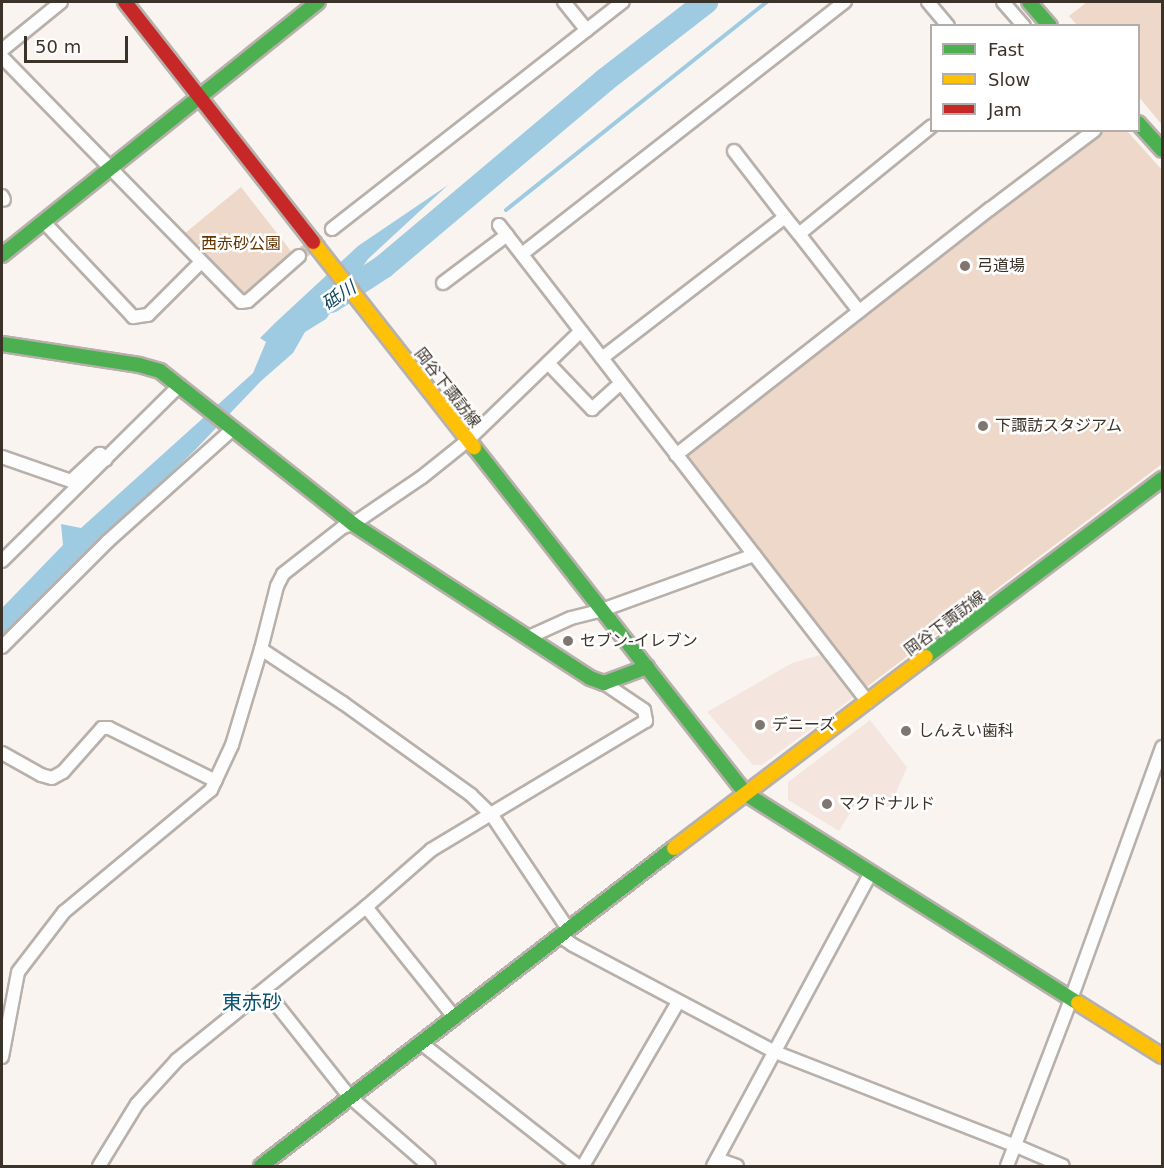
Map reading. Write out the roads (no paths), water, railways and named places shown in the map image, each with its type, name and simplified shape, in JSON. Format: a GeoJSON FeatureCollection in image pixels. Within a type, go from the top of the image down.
{"type":"FeatureCollection","features":[{"type":"Feature","properties":{"kind":"main road","name":"岡谷下諏訪線"},"geometry":{"type":"LineString","coordinates":[[125,2],[746,794],[1162,1056]]}},
{"type":"Feature","properties":{"kind":"main road"},"geometry":{"type":"LineString","coordinates":[[2,255],[318,2]]}},
{"type":"Feature","properties":{"kind":"main road"},"geometry":{"type":"LineString","coordinates":[[1029,2],[1048,24]]}},
{"type":"Feature","properties":{"kind":"main road"},"geometry":{"type":"LineString","coordinates":[[1140,125],[1162,150]]}},
{"type":"Feature","properties":{"kind":"main road"},"geometry":{"type":"LineString","coordinates":[[2,344],[139,365],[160,371],[353,524],[590,678],[604,683],[647,667]]}},
{"type":"Feature","properties":{"kind":"main road","name":"岡谷下諏訪線"},"geometry":{"type":"LineString","coordinates":[[746,794],[1162,479]]}},
{"type":"Feature","properties":{"kind":"main road"},"geometry":{"type":"LineString","coordinates":[[261,1167],[349,1096],[746,794]]}},
{"type":"Feature","properties":{"kind":"street"},"geometry":{"type":"LineString","coordinates":[[2,50],[61,2]]}},
{"type":"Feature","properties":{"kind":"street"},"geometry":{"type":"LineString","coordinates":[[564,2],[587,30]]}},
{"type":"Feature","properties":{"kind":"street"},"geometry":{"type":"LineString","coordinates":[[332,229],[623,2]]}},
{"type":"Feature","properties":{"kind":"street"},"geometry":{"type":"LineString","coordinates":[[522,254],[845,2]]}},
{"type":"Feature","properties":{"kind":"street"},"geometry":{"type":"LineString","coordinates":[[928,2],[946,24]]}},
{"type":"Feature","properties":{"kind":"street"},"geometry":{"type":"LineString","coordinates":[[1003,2],[1022,24]]}},
{"type":"Feature","properties":{"kind":"street"},"geometry":{"type":"LineString","coordinates":[[2,57],[241,302],[248,301],[299,256]]}},
{"type":"Feature","properties":{"kind":"street"},"geometry":{"type":"LineString","coordinates":[[799,234],[930,128]]}},
{"type":"Feature","properties":{"kind":"street"},"geometry":{"type":"LineString","coordinates":[[676,455],[1092,132]]}},
{"type":"Feature","properties":{"kind":"street"},"geometry":{"type":"LineString","coordinates":[[734,151],[859,311]]}},
{"type":"Feature","properties":{"kind":"street"},"geometry":{"type":"LineString","coordinates":[[602,358],[785,217]]}},
{"type":"Feature","properties":{"kind":"street"},"geometry":{"type":"LineString","coordinates":[[43,221],[133,317],[148,315],[201,262]]}},
{"type":"Feature","properties":{"kind":"street"},"geometry":{"type":"LineString","coordinates":[[443,283],[503,230],[868,702]]}},
{"type":"Feature","properties":{"kind":"street"},"geometry":{"type":"LineString","coordinates":[[2,1057],[18,972],[64,912],[205,798],[216,781],[232,745],[277,586],[283,574],[344,527],[353,524],[422,477],[467,441],[581,331]]}},
{"type":"Feature","properties":{"kind":"street"},"geometry":{"type":"LineString","coordinates":[[548,363],[592,409],[621,383]]}},
{"type":"Feature","properties":{"kind":"street"},"geometry":{"type":"LineString","coordinates":[[2,561],[184,388]]}},
{"type":"Feature","properties":{"kind":"street"},"geometry":{"type":"LineString","coordinates":[[2,646],[228,425]]}},
{"type":"Feature","properties":{"kind":"street"},"geometry":{"type":"LineString","coordinates":[[2,457],[70,481],[100,454],[106,460]]}},
{"type":"Feature","properties":{"kind":"street"},"geometry":{"type":"LineString","coordinates":[[529,637],[554,625],[754,555]]}},
{"type":"Feature","properties":{"kind":"street"},"geometry":{"type":"LineString","coordinates":[[261,649],[344,703],[471,795],[491,814],[573,945],[775,1052],[1014,1144],[1063,1167]]}},
{"type":"Feature","properties":{"kind":"street"},"geometry":{"type":"LineString","coordinates":[[99,1167],[137,1104],[177,1060],[266,990],[431,850],[646,721],[644,710],[604,683]]}},
{"type":"Feature","properties":{"kind":"street"},"geometry":{"type":"LineString","coordinates":[[2,753],[41,775],[52,778],[63,772],[102,728],[109,728],[216,781]]}},
{"type":"Feature","properties":{"kind":"street"},"geometry":{"type":"LineString","coordinates":[[1007,1167],[1071,999],[1162,747]]}},
{"type":"Feature","properties":{"kind":"street"},"geometry":{"type":"LineString","coordinates":[[737,1167],[715,1163],[870,874]]}},
{"type":"Feature","properties":{"kind":"street"},"geometry":{"type":"LineString","coordinates":[[366,907],[454,1017]]}},
{"type":"Feature","properties":{"kind":"street"},"geometry":{"type":"LineString","coordinates":[[266,990],[349,1096],[429,1167]]}},
{"type":"Feature","properties":{"kind":"street"},"geometry":{"type":"LineString","coordinates":[[421,1043],[580,1167],[678,1002]]}},
{"type":"Feature","properties":{"kind":"water"},"geometry":{"type":"Polygon","coordinates":[[[448,185],[368,259],[326,319],[305,332],[293,353],[261,381],[196,449],[2,638],[2,608],[63,545],[61,524],[81,528],[253,373],[266,342],[260,338],[275,323],[358,246],[448,185]]]}},
{"type":"Feature","properties":{"kind":"waterway","name":"砥川"},"geometry":{"type":"LineString","coordinates":[[331,301],[383,267],[605,80],[706,2]]}},
{"type":"Feature","properties":{"kind":"waterway"},"geometry":{"type":"LineString","coordinates":[[506,210],[767,2]]}},
{"type":"Feature","properties":{"kind":"tunnel"},"geometry":{"type":"LineString","coordinates":[[299,256],[332,229]]}},
{"type":"Feature","properties":{"kind":"place","name":"弓道場"},"geometry":{"type":"Point","coordinates":[965,266]}},
{"type":"Feature","properties":{"kind":"place","name":"下諏訪スタジアム"},"geometry":{"type":"Point","coordinates":[983,426]}},
{"type":"Feature","properties":{"kind":"place","name":"セブン-イレブン"},"geometry":{"type":"Point","coordinates":[568,641]}},
{"type":"Feature","properties":{"kind":"place","name":"デニーズ"},"geometry":{"type":"Point","coordinates":[760,725]}},
{"type":"Feature","properties":{"kind":"place","name":"しんえい歯科"},"geometry":{"type":"Point","coordinates":[906,731]}},
{"type":"Feature","properties":{"kind":"place","name":"マクドナルド"},"geometry":{"type":"Point","coordinates":[827,804]}},
{"type":"Feature","properties":{"kind":"district","name":"東赤砂"},"geometry":{"type":"Point","coordinates":[252,1002]}},
{"type":"Feature","properties":{"kind":"park label","name":"西赤砂公園"},"geometry":{"type":"Point","coordinates":[241,244]}}]}
